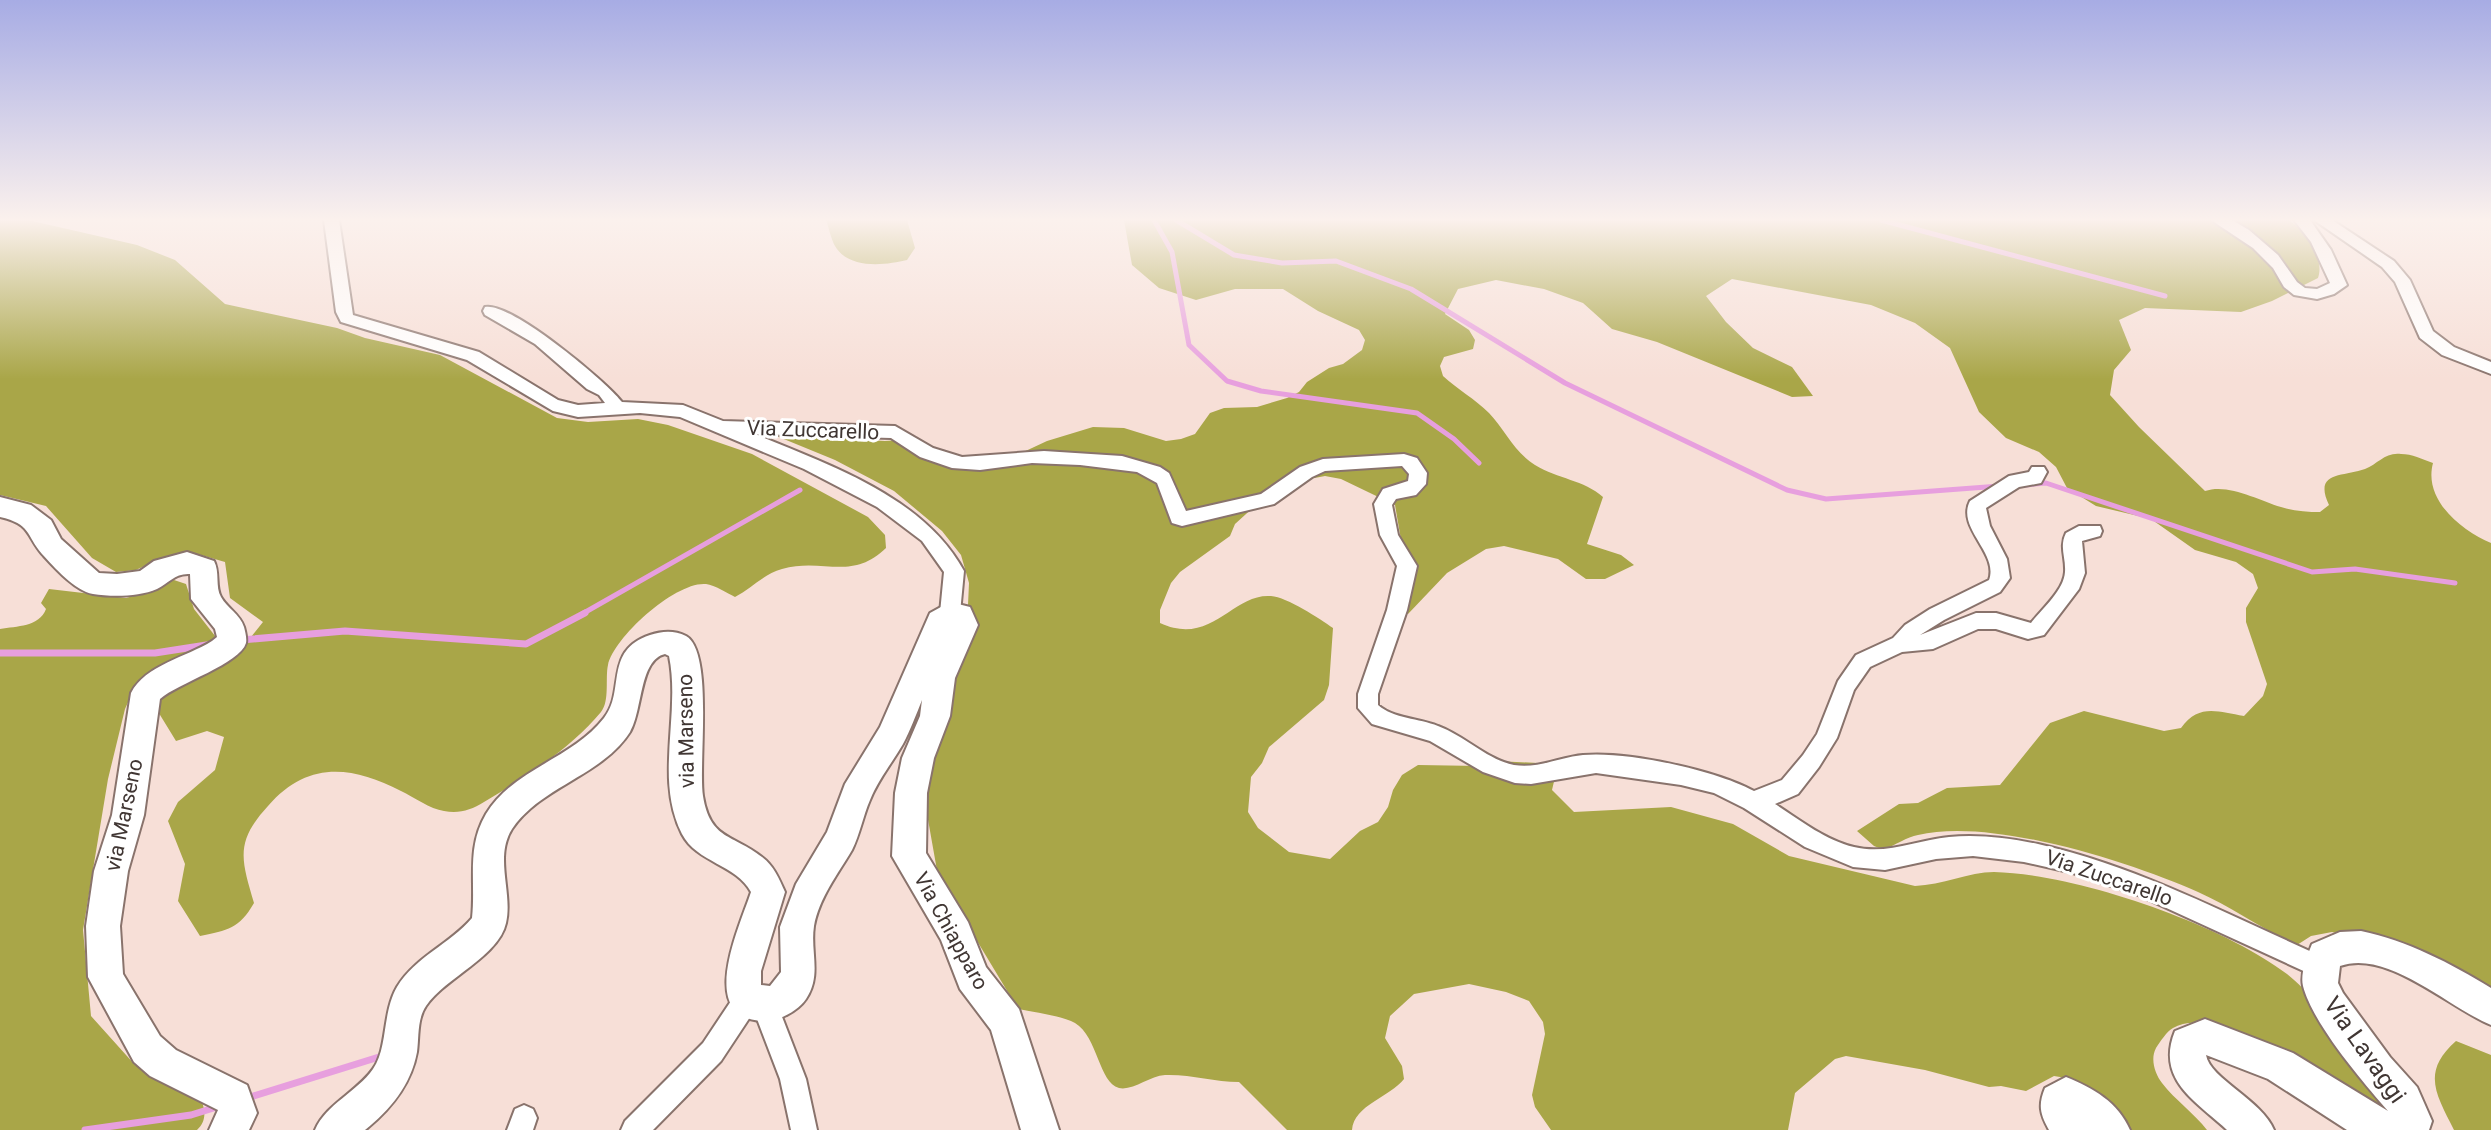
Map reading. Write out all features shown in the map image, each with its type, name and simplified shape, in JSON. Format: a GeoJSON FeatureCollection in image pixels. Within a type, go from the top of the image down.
{"type":"FeatureCollection","features":[{"type":"Feature","properties":{"kind":"street"},"geometry":{"type":"LineString","coordinates":[[338,273],[347,318],[473,356],[553,405],[578,411],[616,407],[683,411],[810,464],[884,502],[929,536],[954,571],[950,613],[940,621],[893,733],[856,794],[841,838],[813,884],[797,927],[799,972],[796,980],[780,1000],[756,1001],[711,1053],[634,1130]]}},
{"type":"Feature","properties":{"kind":"street"},"geometry":{"type":"LineString","coordinates":[[2284,273],[2293,288],[2306,294],[2325,294],[2339,285],[2334,273]]}},
{"type":"Feature","properties":{"kind":"street"},"geometry":{"type":"LineString","coordinates":[[2396,273],[2402,280],[2426,334],[2448,351],[2491,368]]}},
{"type":"Feature","properties":{"kind":"street"},"geometry":{"type":"LineString","coordinates":[[491,311],[541,340],[593,385],[605,391],[616,407]]}},
{"type":"Feature","properties":{"kind":"street","name":"Via Zuccarello"},"geometry":{"type":"LineString","coordinates":[[721,427],[895,432],[913,447],[935,456],[971,464],[1046,457],[1117,461],[1144,466],[1164,478],[1182,519],[1267,499],[1306,472],[1323,465],[1404,460],[1411,463],[1418,472],[1417,484],[1410,490],[1390,494],[1383,504],[1390,535],[1407,566],[1397,610],[1368,694],[1368,708],[1380,719],[1437,733],[1470,756],[1517,774],[1545,774],[1578,764],[1675,775],[1724,787],[1753,801],[1806,837],[1854,858],[1887,861],[1938,848],[1982,848],[2037,854],[2108,874],[2194,908],[2261,942],[2321,968]]}},
{"type":"Feature","properties":{"kind":"street"},"geometry":{"type":"LineString","coordinates":[[1900,644],[1910,631],[1998,584],[2001,577],[2000,566],[1979,527],[1977,506],[1991,494],[2015,481],[2035,478],[2038,472]]}},
{"type":"Feature","properties":{"kind":"street","name":"via Marseno"},"geometry":{"type":"LineString","coordinates":[[0,507],[21,512],[41,527],[51,545],[92,583],[117,586],[146,581],[164,569],[187,564],[204,568],[205,599],[229,625],[232,641],[219,653],[158,681],[146,693],[128,815],[111,871],[103,926],[106,978],[121,1007],[147,1049],[163,1063],[234,1098],[238,1113],[228,1130]]}},
{"type":"Feature","properties":{"kind":"street"},"geometry":{"type":"LineString","coordinates":[[1753,801],[1790,787],[1826,738],[1845,687],[1863,661],[1900,644],[1926,643],[1976,621],[1996,621],[2028,631],[2037,629],[2069,589],[2076,573],[2071,546],[2073,538],[2079,533],[2093,531]]}},
{"type":"Feature","properties":{"kind":"street","name":"Via Chiapparo"},"geometry":{"type":"LineString","coordinates":[[950,613],[960,615],[963,625],[940,678],[935,716],[918,758],[911,793],[909,856],[956,933],[972,977],[1006,1021],[1040,1130]]}},
{"type":"Feature","properties":{"kind":"street","name":"via Marseno"},"geometry":{"type":"LineString","coordinates":[[334,1130],[355,1114],[389,1077],[397,1061],[403,1011],[419,986],[430,974],[474,941],[489,924],[486,856],[491,837],[503,815],[523,797],[603,741],[626,709],[634,660],[645,648],[661,643],[675,644],[683,652],[687,676],[685,774],[693,826],[702,840],[758,872],[765,880],[768,891],[743,971],[743,986],[756,1001]]}},
{"type":"Feature","properties":{"kind":"street"},"geometry":{"type":"LineString","coordinates":[[1550,755],[1578,764]]}},
{"type":"Feature","properties":{"kind":"street"},"geometry":{"type":"LineString","coordinates":[[2321,968],[2324,956],[2334,947],[2374,950],[2412,963],[2491,1008]]}},
{"type":"Feature","properties":{"kind":"street","name":"Via Lavaggi"},"geometry":{"type":"LineString","coordinates":[[2321,968],[2320,984],[2330,1005],[2370,1061],[2404,1100],[2413,1121],[2410,1130]]}},
{"type":"Feature","properties":{"kind":"street"},"geometry":{"type":"LineString","coordinates":[[756,1001],[789,1068],[801,1108],[804,1130]]}},
{"type":"Feature","properties":{"kind":"street","name":"Via Lavaggi"},"geometry":{"type":"LineString","coordinates":[[2255,1130],[2202,1086],[2189,1069],[2186,1055],[2188,1044],[2205,1037],[2270,1062],[2366,1120],[2389,1130]]}},
{"type":"Feature","properties":{"kind":"street"},"geometry":{"type":"LineString","coordinates":[[2069,1130],[2058,1109],[2058,1101],[2066,1096],[2098,1116],[2111,1130]]}},
{"type":"Feature","properties":{"kind":"shaded area"},"geometry":{"type":"Polygon","coordinates":[[[0,273],[189,273],[225,304],[337,328],[365,338],[440,355],[557,418],[588,422],[638,419],[668,425],[752,454],[868,517],[885,535],[886,548],[861,564],[836,567],[811,565],[782,569],[769,574],[735,597],[706,584],[693,585],[663,601],[634,626],[613,653],[608,665],[604,707],[589,725],[562,750],[531,772],[470,809],[460,812],[439,810],[383,782],[347,772],[330,772],[298,781],[268,806],[250,830],[246,841],[244,862],[254,903],[232,927],[200,936],[178,901],[185,864],[168,821],[178,802],[215,770],[224,737],[207,731],[176,741],[157,710],[162,696],[239,652],[263,622],[230,598],[225,562],[194,553],[155,561],[136,570],[116,572],[92,558],[46,506],[0,495],[0,273]]]}},
{"type":"Feature","properties":{"kind":"shaded area"},"geometry":{"type":"Polygon","coordinates":[[[1141,273],[2319,273],[2318,278],[2272,301],[2241,312],[2145,308],[2119,320],[2131,350],[2114,370],[2110,395],[2205,491],[2223,489],[2286,508],[2320,512],[2329,505],[2325,486],[2333,477],[2365,469],[2390,455],[2409,455],[2433,463],[2431,477],[2439,501],[2468,531],[2491,543],[2491,1000],[2411,950],[2332,932],[2311,936],[2297,945],[2198,892],[2136,868],[2060,846],[2021,837],[1948,831],[1914,836],[1884,850],[1874,846],[1857,831],[1899,804],[1918,803],[1947,788],[2000,785],[2050,723],[2084,711],[2164,731],[2181,728],[2188,720],[2202,712],[2217,711],[2244,716],[2263,696],[2267,684],[2246,622],[2246,608],[2258,588],[2253,574],[2236,562],[2195,550],[2151,519],[2096,506],[2067,488],[2056,467],[2039,452],[2006,438],[1979,412],[1950,348],[1915,323],[1871,305],[1732,279],[1706,296],[1726,322],[1753,348],[1792,367],[1813,396],[1792,397],[1657,342],[1612,329],[1583,303],[1544,289],[1496,280],[1458,289],[1445,314],[1469,330],[1475,340],[1473,349],[1444,357],[1440,366],[1443,376],[1489,413],[1528,460],[1544,470],[1588,487],[1603,497],[1587,544],[1621,555],[1634,565],[1605,579],[1586,579],[1558,559],[1504,546],[1486,549],[1447,573],[1408,614],[1392,598],[1404,557],[1395,505],[1341,479],[1325,476],[1278,485],[1235,524],[1230,536],[1180,572],[1171,583],[1160,610],[1160,623],[1178,629],[1194,628],[1208,624],[1257,597],[1271,596],[1294,604],[1333,628],[1329,685],[1324,700],[1269,747],[1262,763],[1251,777],[1248,812],[1258,828],[1289,852],[1330,859],[1360,831],[1378,822],[1402,775],[1418,765],[1479,766],[1497,761],[1538,763],[1556,773],[1552,790],[1574,812],[1671,807],[1733,824],[1789,856],[1915,886],[1994,872],[2066,882],[2106,892],[2187,920],[2259,955],[2287,974],[2313,1001],[2331,1039],[2384,1099],[2379,1107],[2308,1065],[2247,1035],[2218,1026],[2193,1023],[2168,1032],[2154,1052],[2153,1062],[2162,1083],[2207,1130],[2126,1130],[2066,1078],[2054,1076],[2026,1091],[2001,1086],[1989,1087],[1925,1070],[1846,1056],[1835,1059],[1795,1093],[1788,1130],[1551,1130],[1535,1107],[1532,1095],[1545,1034],[1543,1022],[1529,1001],[1506,992],[1469,984],[1414,994],[1390,1016],[1385,1038],[1402,1066],[1404,1079],[1359,1114],[1352,1130],[1287,1130],[1239,1082],[1165,1075],[1119,1088],[1107,1078],[1089,1038],[1075,1023],[1056,1016],[1018,1009],[938,876],[924,797],[949,685],[976,625],[968,605],[969,583],[961,555],[942,531],[894,491],[835,460],[774,435],[885,441],[917,439],[932,451],[954,457],[978,459],[1017,455],[1047,441],[1093,427],[1124,428],[1166,441],[1181,439],[1195,434],[1210,413],[1224,408],[1257,407],[1299,392],[1307,382],[1329,368],[1343,364],[1362,350],[1365,340],[1359,330],[1318,311],[1283,289],[1235,289],[1196,300],[1159,288],[1141,273]]]}},
{"type":"Feature","properties":{"kind":"shaded area"},"geometry":{"type":"Polygon","coordinates":[[[171,579],[186,584],[194,609],[219,641],[134,689],[125,709],[108,779],[83,930],[91,1016],[135,1065],[199,1095],[204,1109],[203,1122],[197,1130],[0,1130],[0,629],[27,625],[43,615],[46,609],[41,603],[49,589],[126,598],[144,593],[171,579]]]}},
{"type":"Feature","properties":{"kind":"shaded area"},"geometry":{"type":"Polygon","coordinates":[[[2456,1041],[2491,1055],[2491,1130],[2454,1130],[2437,1094],[2435,1073],[2438,1063],[2456,1041]]]}},
{"type":"Feature","properties":{"kind":"waterway"},"geometry":{"type":"LineString","coordinates":[[1176,273],[1189,345],[1227,381],[1261,391],[1417,413],[1454,439],[1479,463]]}},
{"type":"Feature","properties":{"kind":"waterway"},"geometry":{"type":"LineString","coordinates":[[1367,273],[1411,289],[1565,383],[1787,490],[1826,499],[2000,486]]}},
{"type":"Feature","properties":{"kind":"waterway"},"geometry":{"type":"LineString","coordinates":[[2078,273],[2165,296]]}},
{"type":"Feature","properties":{"kind":"waterway"},"geometry":{"type":"LineString","coordinates":[[2025,485],[2046,483],[2312,572],[2355,569],[2455,583]]}},
{"type":"Feature","properties":{"kind":"waterway"},"geometry":{"type":"LineString","coordinates":[[582,614],[800,490]]}},
{"type":"Feature","properties":{"kind":"waterway"},"geometry":{"type":"LineString","coordinates":[[241,640],[345,631],[526,644],[585,613]]}},
{"type":"Feature","properties":{"kind":"waterway"},"geometry":{"type":"LineString","coordinates":[[0,653],[155,653],[213,644]]}},
{"type":"Feature","properties":{"kind":"waterway"},"geometry":{"type":"LineString","coordinates":[[244,1099],[379,1057]]}},
{"type":"Feature","properties":{"kind":"waterway"},"geometry":{"type":"LineString","coordinates":[[85,1130],[191,1115],[220,1106]]}}]}
